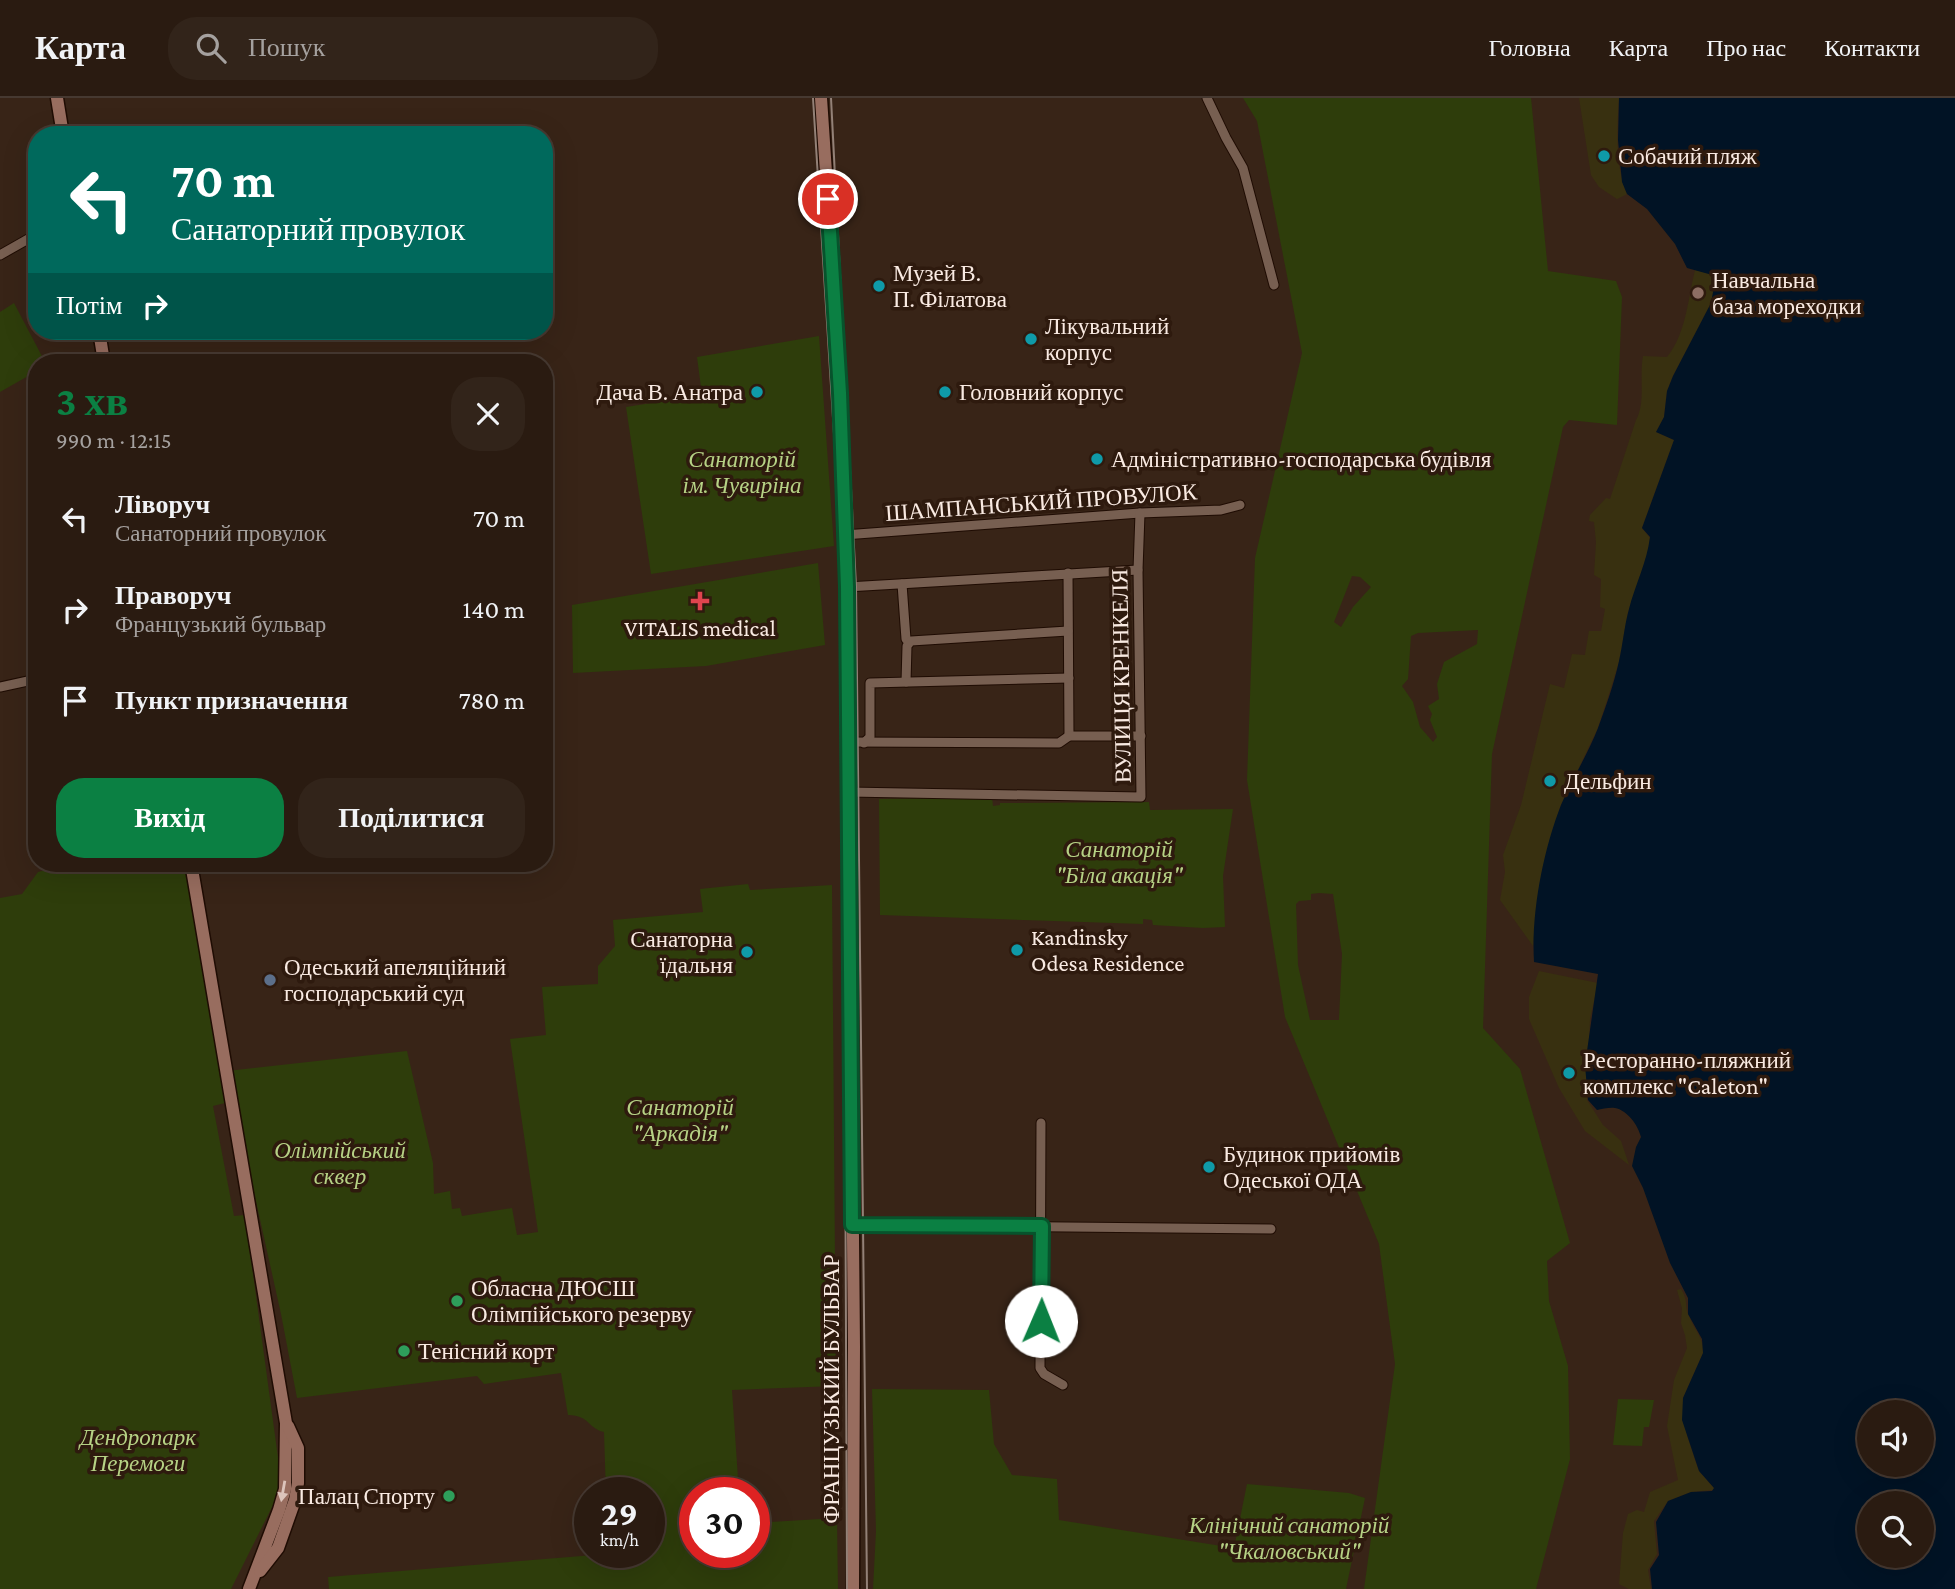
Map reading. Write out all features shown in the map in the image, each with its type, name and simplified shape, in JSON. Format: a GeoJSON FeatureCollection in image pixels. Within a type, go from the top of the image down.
{"type":"FeatureCollection","features":[{"type":"Feature","properties":{"kind":"street"},"geometry":{"type":"LineString","coordinates":[[57,98],[62,126]]}},
{"type":"Feature","properties":{"kind":"street","name":"ФРАНЦУЗЬКИЙ БУЛЬВАР"},"geometry":{"type":"LineString","coordinates":[[821,98],[840,393],[847,587],[853,1589]]}},
{"type":"Feature","properties":{"kind":"street"},"geometry":{"type":"LineString","coordinates":[[1208,98],[1243,168],[1274,285]]}},
{"type":"Feature","properties":{"kind":"street"},"geometry":{"type":"LineString","coordinates":[[0,255],[28,239]]}},
{"type":"Feature","properties":{"kind":"street","name":"ШАМПАНСЬКИЙ ПРОВУЛОК"},"geometry":{"type":"LineString","coordinates":[[845,534],[1140,513],[1221,510],[1240,505]]}},
{"type":"Feature","properties":{"kind":"street","name":"ВУЛИЦЯ КРЕНКЕЛЯ"},"geometry":{"type":"LineString","coordinates":[[848,792],[1142,797],[1138,570],[1140,513]]}},
{"type":"Feature","properties":{"kind":"street"},"geometry":{"type":"LineString","coordinates":[[847,587],[1138,570]]}},
{"type":"Feature","properties":{"kind":"street"},"geometry":{"type":"LineString","coordinates":[[1068,573],[1069,736]]}},
{"type":"Feature","properties":{"kind":"street"},"geometry":{"type":"LineString","coordinates":[[902,583],[908,642],[906,682]]}},
{"type":"Feature","properties":{"kind":"street"},"geometry":{"type":"LineString","coordinates":[[908,642],[1068,631]]}},
{"type":"Feature","properties":{"kind":"street"},"geometry":{"type":"LineString","coordinates":[[864,743],[870,737],[870,683],[1069,678]]}},
{"type":"Feature","properties":{"kind":"street"},"geometry":{"type":"LineString","coordinates":[[0,687],[28,681]]}},
{"type":"Feature","properties":{"kind":"street"},"geometry":{"type":"LineString","coordinates":[[849,742],[1059,743],[1069,736],[1141,736]]}},
{"type":"Feature","properties":{"kind":"street"},"geometry":{"type":"LineString","coordinates":[[193,872],[286,1423],[285,1489],[249,1589]]}},
{"type":"Feature","properties":{"kind":"street"},"geometry":{"type":"LineString","coordinates":[[1041,1123],[1040,1368],[1044,1374],[1063,1385]]}},
{"type":"Feature","properties":{"kind":"street"},"geometry":{"type":"LineString","coordinates":[[852,1225],[1271,1229]]}},
{"type":"Feature","properties":{"kind":"green space"},"geometry":{"type":"Polygon","coordinates":[[[1243,98],[1531,98],[1548,271],[1616,281],[1622,297],[1617,425],[1569,420],[1563,427],[1492,754],[1483,1028],[1520,1069],[1570,1243],[1547,1261],[1549,1301],[1568,1366],[1570,1459],[1536,1589],[1364,1589],[1395,1364],[1379,1244],[1285,1017],[1247,780],[1255,558],[1302,353],[1257,121],[1243,98]],[[1352,576],[1334,622],[1341,627],[1353,607],[1371,587],[1360,577],[1352,576]],[[1478,630],[1418,633],[1411,636],[1408,679],[1402,686],[1413,702],[1420,727],[1433,742],[1437,737],[1428,706],[1439,699],[1437,684],[1444,662],[1477,644],[1478,630]],[[1311,894],[1311,900],[1299,901],[1296,904],[1298,965],[1310,1020],[1339,1020],[1342,954],[1333,894],[1311,894]]]}},
{"type":"Feature","properties":{"kind":"green space"},"geometry":{"type":"Polygon","coordinates":[[[14,303],[28,330],[28,340],[33,340],[41,354],[28,354],[28,376],[0,392],[0,312],[14,303]]]}},
{"type":"Feature","properties":{"kind":"green space","name":"Санаторій ім. Чувиріна"},"geometry":{"type":"Polygon","coordinates":[[[819,336],[834,546],[651,574],[626,407],[702,395],[697,357],[819,336]]]}},
{"type":"Feature","properties":{"kind":"green space"},"geometry":{"type":"Polygon","coordinates":[[[818,563],[825,645],[706,666],[573,673],[572,605],[818,563]]]}},
{"type":"Feature","properties":{"kind":"green space","name":"Санаторій \"Біла акація\""},"geometry":{"type":"Polygon","coordinates":[[[992,797],[993,806],[1000,803],[1149,802],[1150,810],[1233,809],[1223,876],[1225,927],[1153,925],[1152,920],[1143,919],[1143,924],[880,915],[879,799],[992,797]]]}},
{"type":"Feature","properties":{"kind":"green space","name":"Дендропарк Перемоги"},"geometry":{"type":"Polygon","coordinates":[[[38,872],[191,872],[229,1102],[213,1106],[234,1216],[245,1215],[282,1487],[231,1589],[0,1589],[0,898],[22,894],[38,872]]]}},
{"type":"Feature","properties":{"kind":"green space","name":"Санаторій \"Аркадія\""},"geometry":{"type":"Polygon","coordinates":[[[748,884],[750,890],[832,885],[836,1386],[732,1390],[738,1477],[679,1477],[679,1568],[770,1568],[770,1522],[837,1518],[838,1589],[329,1589],[328,1577],[574,1557],[574,1568],[665,1568],[665,1477],[605,1477],[604,1432],[581,1418],[568,1415],[561,1373],[484,1384],[477,1376],[297,1398],[227,1071],[407,1051],[433,1163],[434,1194],[450,1191],[452,1209],[460,1208],[462,1216],[512,1208],[517,1235],[538,1232],[510,1039],[546,1035],[542,987],[598,984],[598,966],[615,946],[613,920],[703,912],[700,889],[748,884]]]}},
{"type":"Feature","properties":{"kind":"green space","name":"Клінічний санаторій \"Чкаловський\""},"geometry":{"type":"Polygon","coordinates":[[[872,1389],[989,1390],[994,1444],[1012,1475],[1057,1479],[1059,1520],[1234,1548],[1247,1484],[1349,1493],[1365,1498],[1346,1589],[873,1589],[876,1531],[872,1389]]]}},
{"type":"Feature","properties":{"kind":"green space"},"geometry":{"type":"Polygon","coordinates":[[[1618,1399],[1654,1400],[1649,1427],[1644,1427],[1642,1446],[1613,1445],[1618,1399]]]}},
{"type":"Feature","properties":{"kind":"sand","name":"Собачий пляж"},"geometry":{"type":"Polygon","coordinates":[[[1579,98],[1619,98],[1619,159],[1627,194],[1617,199],[1599,187],[1591,175],[1579,98]]]}},
{"type":"Feature","properties":{"kind":"sand"},"geometry":{"type":"Polygon","coordinates":[[[1695,270],[1717,275],[1711,303],[1667,391],[1664,417],[1656,432],[1674,440],[1642,528],[1650,538],[1648,552],[1628,612],[1619,662],[1597,730],[1560,807],[1542,870],[1533,946],[1500,900],[1505,872],[1503,855],[1521,805],[1550,684],[1564,688],[1572,654],[1585,655],[1589,631],[1601,631],[1605,609],[1600,607],[1601,579],[1594,575],[1596,542],[1594,522],[1589,521],[1590,515],[1606,498],[1610,499],[1639,413],[1643,356],[1667,357],[1673,348],[1686,316],[1695,270]]]}},
{"type":"Feature","properties":{"kind":"sand","name":"Ресторанно-пляжний комплекс \"Caleton\""},"geometry":{"type":"Polygon","coordinates":[[[1539,971],[1598,983],[1590,1019],[1587,1100],[1603,1125],[1621,1141],[1629,1165],[1585,1131],[1559,1088],[1529,1019],[1529,997],[1539,971]]]}},
{"type":"Feature","properties":{"kind":"sand"},"geometry":{"type":"Polygon","coordinates":[[[1681,1289],[1703,1348],[1683,1398],[1687,1435],[1699,1471],[1714,1488],[1691,1492],[1668,1501],[1654,1521],[1657,1554],[1648,1570],[1651,1589],[1629,1589],[1619,1584],[1623,1533],[1628,1514],[1637,1510],[1644,1512],[1650,1492],[1678,1480],[1667,1426],[1674,1380],[1687,1348],[1677,1290],[1681,1289]]]}},
{"type":"Feature","properties":{"kind":"water"},"geometry":{"type":"Polygon","coordinates":[[[1619,98],[1955,98],[1955,1589],[1652,1589],[1650,1569],[1659,1555],[1656,1522],[1668,1501],[1691,1492],[1712,1491],[1714,1488],[1699,1471],[1682,1420],[1683,1398],[1703,1353],[1702,1339],[1688,1314],[1688,1298],[1670,1263],[1643,1188],[1632,1166],[1641,1137],[1637,1128],[1619,1109],[1597,1110],[1588,1100],[1585,1065],[1598,974],[1534,962],[1536,903],[1549,842],[1561,805],[1594,738],[1612,687],[1629,609],[1650,537],[1642,528],[1674,440],[1656,432],[1664,417],[1667,391],[1673,376],[1711,303],[1716,276],[1687,268],[1675,244],[1647,209],[1627,194],[1622,182],[1618,140],[1619,98]]]}},
{"type":"Feature","properties":{"kind":"tram line"},"geometry":{"type":"LineString","coordinates":[[813,98],[843,578],[847,1589]]}},
{"type":"Feature","properties":{"kind":"tram line"},"geometry":{"type":"LineString","coordinates":[[831,98],[856,586],[867,1589]]}},
{"type":"Feature","properties":{"kind":"place","name":"Собачий пляж"},"geometry":{"type":"Point","coordinates":[1604,156]}},
{"type":"Feature","properties":{"kind":"place","name":"Музей В. П. Філатова"},"geometry":{"type":"Point","coordinates":[879,286]}},
{"type":"Feature","properties":{"kind":"place","name":"Навчальна база мореходки"},"geometry":{"type":"Point","coordinates":[1698,293]}},
{"type":"Feature","properties":{"kind":"place","name":"Лікувальний корпус"},"geometry":{"type":"Point","coordinates":[1031,339]}},
{"type":"Feature","properties":{"kind":"place","name":"Дача В. Анатра"},"geometry":{"type":"Point","coordinates":[757,392]}},
{"type":"Feature","properties":{"kind":"place","name":"Головний корпус"},"geometry":{"type":"Point","coordinates":[945,392]}},
{"type":"Feature","properties":{"kind":"place","name":"Адміністративно-господарська будівля"},"geometry":{"type":"Point","coordinates":[1097,459]}},
{"type":"Feature","properties":{"kind":"place","name":"VITALIS medical"},"geometry":{"type":"Point","coordinates":[700,601]}},
{"type":"Feature","properties":{"kind":"place","name":"Дельфин"},"geometry":{"type":"Point","coordinates":[1550,781]}},
{"type":"Feature","properties":{"kind":"place","name":"Kandinsky Odesa Residence"},"geometry":{"type":"Point","coordinates":[1017,950]}},
{"type":"Feature","properties":{"kind":"place","name":"Санаторна їдальня"},"geometry":{"type":"Point","coordinates":[747,952]}},
{"type":"Feature","properties":{"kind":"place","name":"Одеський апеляційний господарський суд"},"geometry":{"type":"Point","coordinates":[270,980]}},
{"type":"Feature","properties":{"kind":"place","name":"Ресторанно-пляжний комплекс \"Caleton\""},"geometry":{"type":"Point","coordinates":[1569,1073]}},
{"type":"Feature","properties":{"kind":"place","name":"Будинок прийомів Одеської ОДА"},"geometry":{"type":"Point","coordinates":[1209,1167]}},
{"type":"Feature","properties":{"kind":"place","name":"Обласна ДЮСШ Олімпійського резерву"},"geometry":{"type":"Point","coordinates":[457,1301]}},
{"type":"Feature","properties":{"kind":"place","name":"Тенісний корт"},"geometry":{"type":"Point","coordinates":[404,1351]}},
{"type":"Feature","properties":{"kind":"place","name":"Палац Спорту"},"geometry":{"type":"Point","coordinates":[449,1496]}},
{"type":"Feature","properties":{"kind":"route"},"geometry":{"type":"LineString","coordinates":[[828,199],[840,393],[847,587],[852,1225],[1042,1226],[1041,1321]]}},
{"type":"Feature","properties":{"kind":"park label","name":"Олімпійський сквер"},"geometry":{"type":"Point","coordinates":[340,1163]}}]}
